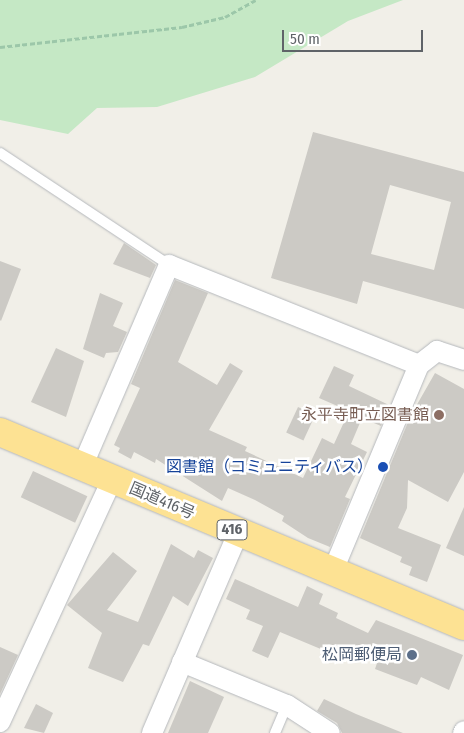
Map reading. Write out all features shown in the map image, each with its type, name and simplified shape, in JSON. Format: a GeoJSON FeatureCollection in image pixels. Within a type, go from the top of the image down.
{"type":"FeatureCollection","features":[{"type":"Feature","properties":{"kind":"highway","name":"国道416号"},"geometry":{"type":"LineString","coordinates":[[0,432],[332,573],[464,626]]}},
{"type":"Feature","properties":{"kind":"street"},"geometry":{"type":"LineString","coordinates":[[82,467],[169,265],[418,365]]}},
{"type":"Feature","properties":{"kind":"street"},"geometry":{"type":"LineString","coordinates":[[332,573],[418,365],[437,351],[464,360]]}},
{"type":"Feature","properties":{"kind":"street"},"geometry":{"type":"LineString","coordinates":[[0,722],[112,480]]}},
{"type":"Feature","properties":{"kind":"street"},"geometry":{"type":"LineString","coordinates":[[152,733],[238,533]]}},
{"type":"Feature","properties":{"kind":"street"},"geometry":{"type":"LineString","coordinates":[[182,662],[287,705],[330,733]]}},
{"type":"Feature","properties":{"kind":"lane"},"geometry":{"type":"LineString","coordinates":[[0,153],[169,265]]}},
{"type":"Feature","properties":{"kind":"lane"},"geometry":{"type":"LineString","coordinates":[[275,733],[287,705]]}},
{"type":"Feature","properties":{"kind":"path"},"geometry":{"type":"LineString","coordinates":[[0,47],[182,27],[225,17],[256,0]]}},
{"type":"Feature","properties":{"kind":"green space"},"geometry":{"type":"Polygon","coordinates":[[[0,0],[403,0],[348,21],[255,77],[157,107],[97,108],[68,134],[0,120],[0,0]]]}},
{"type":"Feature","properties":{"kind":"building"},"geometry":{"type":"Polygon","coordinates":[[[313,132],[464,172],[464,309],[363,281],[357,304],[271,278],[313,132]],[[390,185],[371,254],[434,270],[451,202],[390,185]]]}},
{"type":"Feature","properties":{"kind":"building"},"geometry":{"type":"Polygon","coordinates":[[[124,243],[156,265],[150,278],[113,264],[124,243]]]}},
{"type":"Feature","properties":{"kind":"building"},"geometry":{"type":"Polygon","coordinates":[[[0,261],[21,269],[1,321],[0,320],[0,261]]]}},
{"type":"Feature","properties":{"kind":"building"},"geometry":{"type":"Polygon","coordinates":[[[175,280],[208,293],[178,362],[217,385],[230,363],[243,371],[209,430],[247,447],[245,451],[303,478],[322,438],[334,444],[349,411],[319,398],[334,366],[354,375],[349,386],[389,405],[381,426],[362,418],[351,444],[367,452],[345,497],[350,499],[330,547],[308,538],[282,521],[284,516],[255,500],[228,488],[222,501],[156,459],[155,463],[134,452],[131,459],[118,452],[120,448],[114,445],[140,388],[131,384],[175,280]]]}},
{"type":"Feature","properties":{"kind":"building"},"geometry":{"type":"Polygon","coordinates":[[[100,293],[123,303],[113,326],[127,332],[118,352],[106,353],[104,358],[83,349],[100,293]]]}},
{"type":"Feature","properties":{"kind":"building"},"geometry":{"type":"Polygon","coordinates":[[[56,348],[84,361],[66,417],[31,402],[56,348]]]}},
{"type":"Feature","properties":{"kind":"building"},"geometry":{"type":"Polygon","coordinates":[[[435,373],[464,389],[464,472],[448,502],[408,480],[407,508],[398,528],[441,545],[427,582],[409,575],[412,567],[400,562],[402,557],[360,538],[411,415],[435,373]]]}},
{"type":"Feature","properties":{"kind":"building"},"geometry":{"type":"Polygon","coordinates":[[[298,407],[315,415],[303,440],[286,432],[298,407]]]}},
{"type":"Feature","properties":{"kind":"building"},"geometry":{"type":"Polygon","coordinates":[[[33,471],[87,496],[75,523],[21,497],[33,471]]]}},
{"type":"Feature","properties":{"kind":"building"},"geometry":{"type":"Polygon","coordinates":[[[464,507],[464,556],[446,548],[464,507]]]}},
{"type":"Feature","properties":{"kind":"building"},"geometry":{"type":"Polygon","coordinates":[[[171,544],[194,558],[198,550],[213,558],[188,606],[173,596],[149,646],[143,644],[123,682],[88,668],[102,633],[67,605],[113,552],[137,571],[107,610],[138,622],[171,544]]]}},
{"type":"Feature","properties":{"kind":"building"},"geometry":{"type":"Polygon","coordinates":[[[235,579],[298,607],[307,586],[323,594],[319,604],[338,613],[336,618],[368,633],[376,620],[463,655],[449,690],[421,677],[417,685],[375,669],[377,663],[350,653],[347,660],[280,632],[268,658],[252,651],[263,626],[246,619],[250,610],[226,599],[235,579]]]}},
{"type":"Feature","properties":{"kind":"building"},"geometry":{"type":"Polygon","coordinates":[[[0,647],[18,655],[0,694],[0,647]]]}},
{"type":"Feature","properties":{"kind":"building"},"geometry":{"type":"Polygon","coordinates":[[[190,681],[224,697],[208,733],[168,733],[190,681]]]}},
{"type":"Feature","properties":{"kind":"building"},"geometry":{"type":"Polygon","coordinates":[[[324,699],[403,733],[342,733],[337,723],[317,711],[324,699]]]}},
{"type":"Feature","properties":{"kind":"building"},"geometry":{"type":"Polygon","coordinates":[[[36,704],[53,713],[44,733],[24,728],[36,704]]]}},
{"type":"Feature","properties":{"kind":"place","name":"永平寺町立図書館"},"geometry":{"type":"Point","coordinates":[439,415]}},
{"type":"Feature","properties":{"kind":"place","name":"図書館（コミュニティバス）"},"geometry":{"type":"Point","coordinates":[383,467]}},
{"type":"Feature","properties":{"kind":"place","name":"松岡郵便局"},"geometry":{"type":"Point","coordinates":[412,655]}}]}
